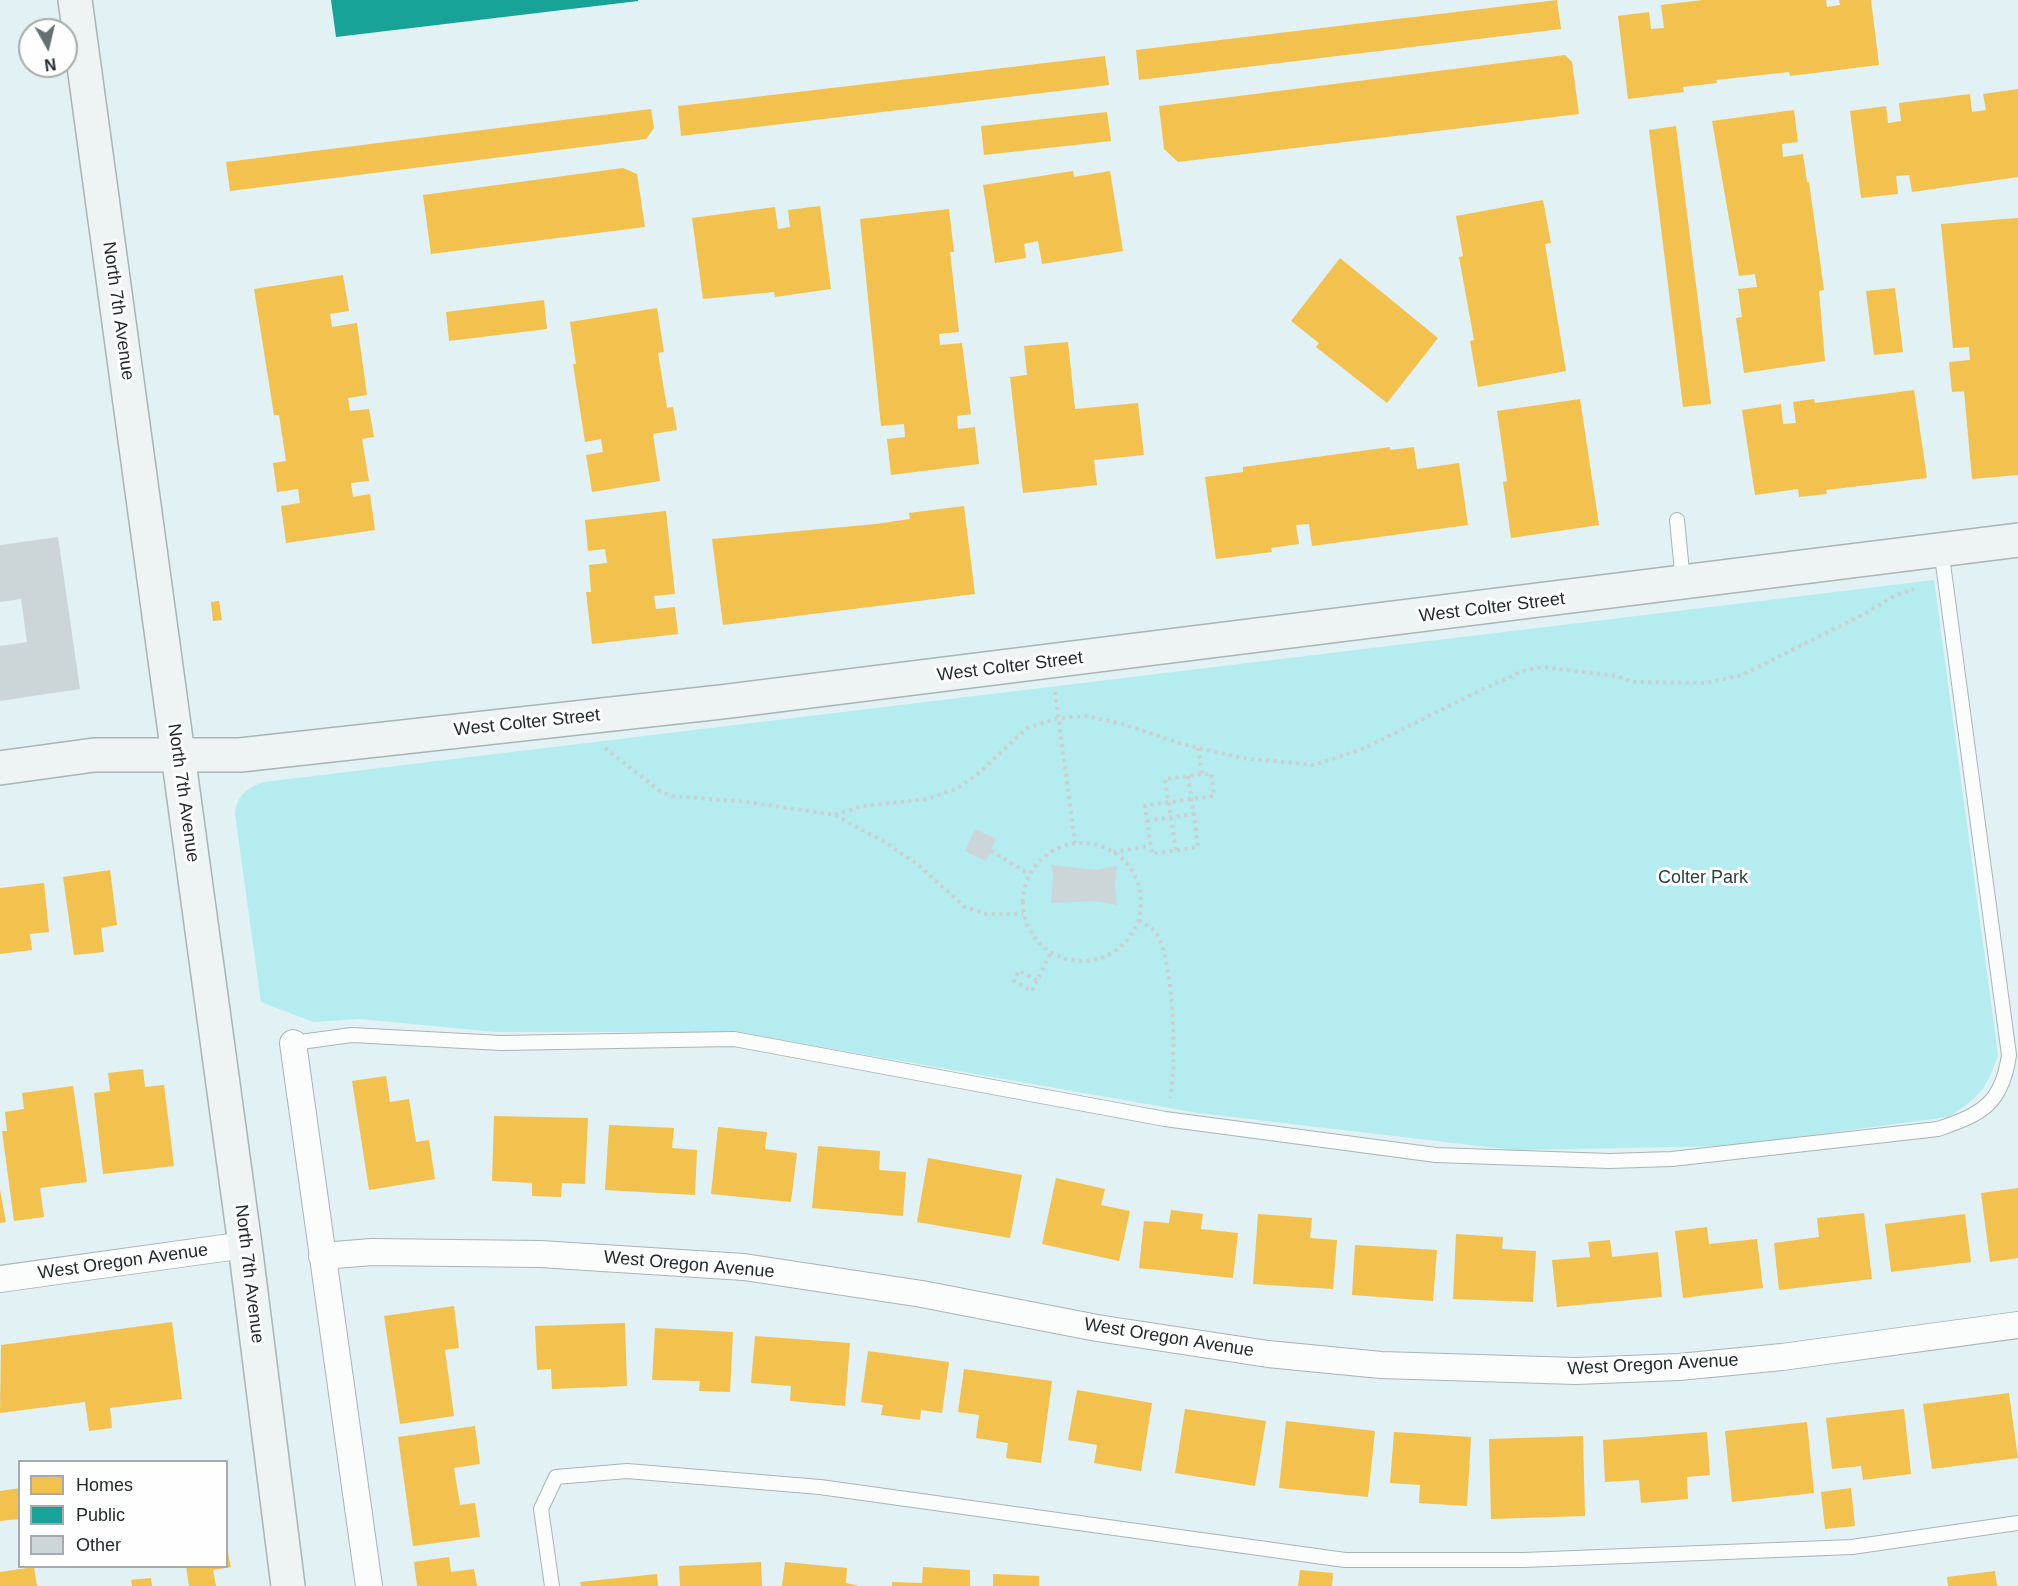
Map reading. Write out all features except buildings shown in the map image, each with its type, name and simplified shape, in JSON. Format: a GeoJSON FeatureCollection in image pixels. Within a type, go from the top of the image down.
{"type":"FeatureCollection","features":[{"type":"Feature","properties":{"kind":"street","name":"North 7th Avenue"},"geometry":{"type":"LineString","coordinates":[[75,0],[245,1245],[288,1586]]}},
{"type":"Feature","properties":{"kind":"street","name":"West Colter Street"},"geometry":{"type":"LineString","coordinates":[[0,768],[94,755],[240,755],[722,702],[2018,540]]}},
{"type":"Feature","properties":{"kind":"street"},"geometry":{"type":"LineString","coordinates":[[293,1043],[369,1586]]}},
{"type":"Feature","properties":{"kind":"street","name":"West Oregon Avenue"},"geometry":{"type":"LineString","coordinates":[[0,1279],[245,1245]]}},
{"type":"Feature","properties":{"kind":"street","name":"West Oregon Avenue"},"geometry":{"type":"LineString","coordinates":[[322,1256],[372,1252],[540,1254],[744,1267],[922,1294],[1119,1331],[1268,1354],[1381,1365],[1576,1371],[1679,1367],[1782,1357],[2018,1325]]}},
{"type":"Feature","properties":{"kind":"lane"},"geometry":{"type":"LineString","coordinates":[[1677,520],[1683,582]]}},
{"type":"Feature","properties":{"kind":"lane"},"geometry":{"type":"LineString","coordinates":[[293,1043],[352,1035],[501,1043],[734,1039],[1166,1119],[1436,1155],[1609,1161],[1672,1159],[1938,1129],[1971,1118],[1993,1099],[2005,1081],[2009,1056],[1941,549]]}},
{"type":"Feature","properties":{"kind":"lane"},"geometry":{"type":"LineString","coordinates":[[552,1586],[541,1509],[556,1477],[627,1471],[820,1487],[1345,1560],[1524,1560],[1852,1547],[2018,1523]]}},
{"type":"Feature","properties":{"kind":"path"},"geometry":{"type":"LineString","coordinates":[[835,814],[862,806],[928,799],[958,788],[980,772],[1027,728],[1058,718],[1086,716],[1123,724],[1197,748],[1270,763],[1314,765],[1365,748],[1523,671],[1542,667],[1617,676],[1633,682],[1706,683],[1742,675],[1864,614],[1894,596],[1922,586],[1945,583]]}},
{"type":"Feature","properties":{"kind":"path"},"geometry":{"type":"LineString","coordinates":[[1052,662],[1075,843]]}},
{"type":"Feature","properties":{"kind":"path"},"geometry":{"type":"LineString","coordinates":[[602,745],[660,791],[672,796],[747,802],[835,814],[888,844],[916,864],[965,907],[987,914],[1023,914]]}},
{"type":"Feature","properties":{"kind":"path"},"geometry":{"type":"LineString","coordinates":[[1197,748],[1202,774]]}},
{"type":"Feature","properties":{"kind":"path"},"geometry":{"type":"LineString","coordinates":[[1176,850],[1169,802],[1165,779],[1202,774],[1211,773],[1214,796],[1191,799],[1169,802],[1145,806],[1152,854],[1198,847],[1194,814],[1191,799],[1188,776]]}},
{"type":"Feature","properties":{"kind":"path"},"geometry":{"type":"LineString","coordinates":[[1147,820],[1194,814]]}},
{"type":"Feature","properties":{"kind":"path"},"geometry":{"type":"LineString","coordinates":[[1075,843],[1095,844],[1113,852],[1128,864],[1137,881],[1142,900],[1139,920],[1130,937],[1116,951],[1098,959],[1079,961],[1059,958],[1043,947],[1030,932],[1023,914],[1023,894],[1029,874],[1040,860],[1056,849],[1075,843]]}},
{"type":"Feature","properties":{"kind":"path"},"geometry":{"type":"LineString","coordinates":[[1113,852],[1150,846]]}},
{"type":"Feature","properties":{"kind":"path"},"geometry":{"type":"LineString","coordinates":[[991,851],[1029,874]]}},
{"type":"Feature","properties":{"kind":"path"},"geometry":{"type":"LineString","coordinates":[[1139,920],[1155,932],[1164,951],[1168,979],[1173,1066],[1166,1119]]}},
{"type":"Feature","properties":{"kind":"path"},"geometry":{"type":"LineString","coordinates":[[1037,980],[1019,971],[1014,981],[1032,991],[1051,952]]}},
{"type":"Feature","properties":{"kind":"green space","name":"Colter Park"},"geometry":{"type":"Polygon","coordinates":[[[1934,580],[1998,1055],[1980,1092],[1948,1117],[1731,1146],[1514,1150],[1198,1113],[736,1032],[496,1032],[360,1019],[313,1022],[261,1002],[235,814],[238,802],[244,793],[264,782],[1934,580]]]}}]}
